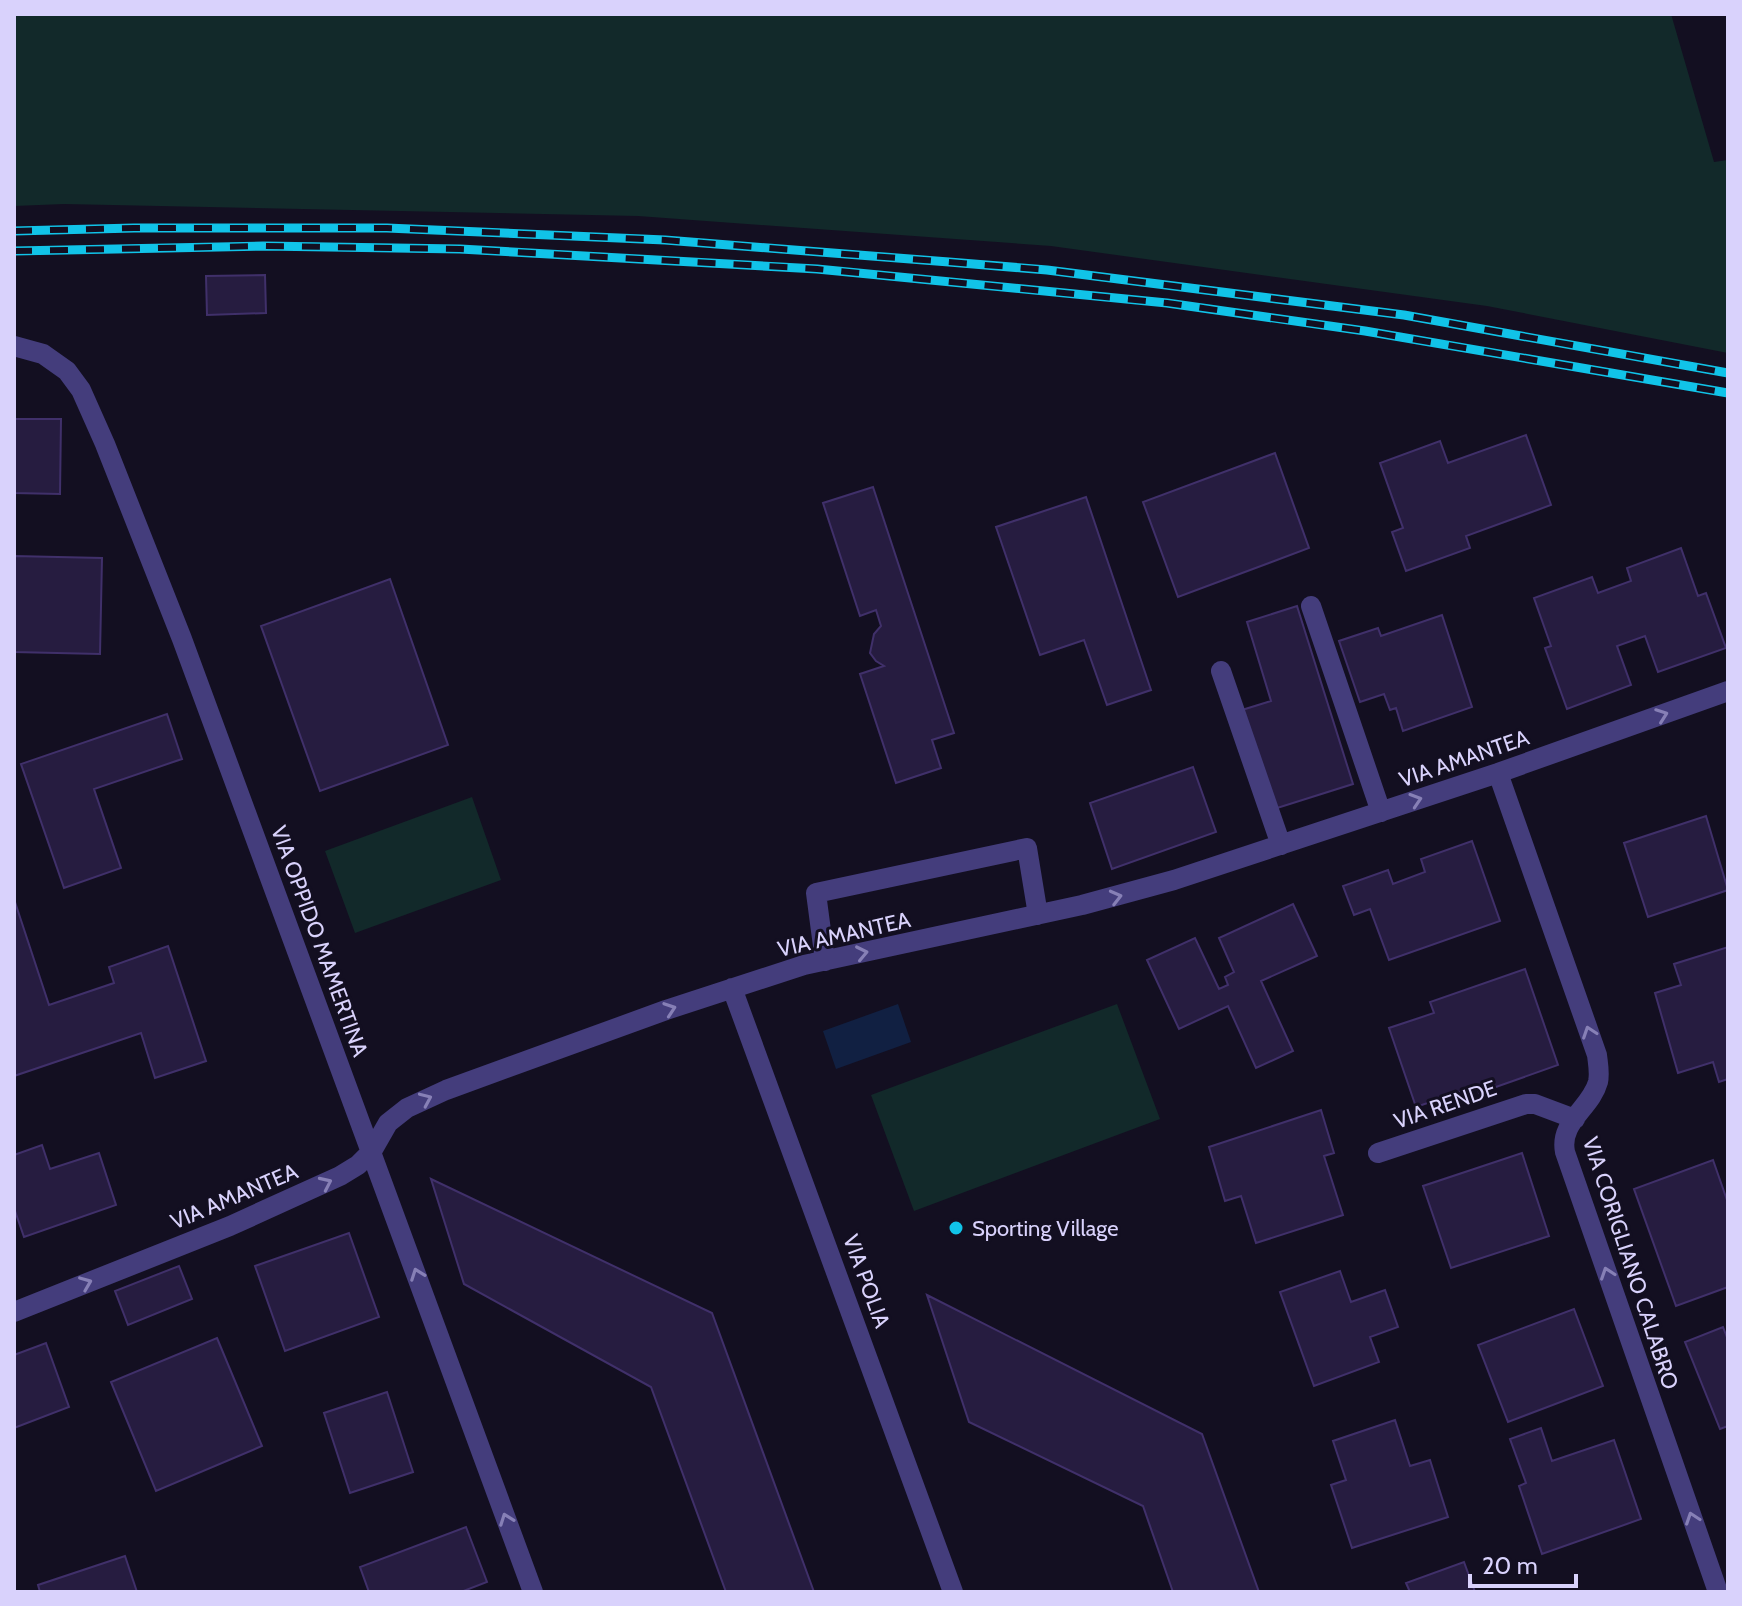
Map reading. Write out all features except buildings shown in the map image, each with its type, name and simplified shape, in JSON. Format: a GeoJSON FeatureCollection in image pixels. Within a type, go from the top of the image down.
{"type":"FeatureCollection","features":[{"type":"Feature","properties":{"kind":"street","name":"VIA OPPIDO MAMERTINA"},"geometry":{"type":"LineString","coordinates":[[14,346],[43,354],[67,371],[81,390],[105,444],[182,639],[533,1592]]}},
{"type":"Feature","properties":{"kind":"street"},"geometry":{"type":"LineString","coordinates":[[1311,606],[1381,812]]}},
{"type":"Feature","properties":{"kind":"street"},"geometry":{"type":"LineString","coordinates":[[1221,671],[1281,845]]}},
{"type":"Feature","properties":{"kind":"street","name":"VIA AMANTEA"},"geometry":{"type":"LineString","coordinates":[[14,1312],[276,1206],[349,1171],[372,1151],[388,1123],[407,1108],[446,1090],[732,988],[825,961],[1140,891],[1498,773],[1728,691]]}},
{"type":"Feature","properties":{"kind":"street","name":"VIA CORIGLIANO CALABRO"},"geometry":{"type":"LineString","coordinates":[[1498,773],[1597,1055],[1597,1085],[1564,1135],[1565,1152],[1718,1592]]}},
{"type":"Feature","properties":{"kind":"street"},"geometry":{"type":"LineString","coordinates":[[825,961],[816,893],[1027,848],[1038,915]]}},
{"type":"Feature","properties":{"kind":"street","name":"VIA POLIA"},"geometry":{"type":"LineString","coordinates":[[732,988],[953,1592]]}},
{"type":"Feature","properties":{"kind":"street","name":"VIA RENDE"},"geometry":{"type":"LineString","coordinates":[[1378,1153],[1526,1104],[1535,1104],[1575,1119]]}},
{"type":"Feature","properties":{"kind":"green space"},"geometry":{"type":"Polygon","coordinates":[[[14,14],[1671,14],[1714,162],[1728,160],[1728,353],[1487,306],[1051,246],[638,216],[64,204],[14,206],[14,14]]]}},
{"type":"Feature","properties":{"kind":"green space"},"geometry":{"type":"Polygon","coordinates":[[[472,797],[501,880],[355,933],[325,851],[472,797]]]}},
{"type":"Feature","properties":{"kind":"green space"},"geometry":{"type":"Polygon","coordinates":[[[1117,1004],[1160,1119],[914,1211],[871,1095],[1117,1004]]]}},
{"type":"Feature","properties":{"kind":"water"},"geometry":{"type":"Polygon","coordinates":[[[898,1004],[911,1042],[836,1069],[823,1031],[898,1004]]]}},
{"type":"Feature","properties":{"kind":"railway"},"geometry":{"type":"LineString","coordinates":[[14,231],[387,228],[665,240],[1047,270],[1404,315],[1728,373]]}},
{"type":"Feature","properties":{"kind":"railway"},"geometry":{"type":"LineString","coordinates":[[14,251],[263,246],[460,249],[817,269],[1167,303],[1365,331],[1728,393]]}},
{"type":"Feature","properties":{"kind":"place","name":"Sporting Village"},"geometry":{"type":"Point","coordinates":[956,1228]}}]}
